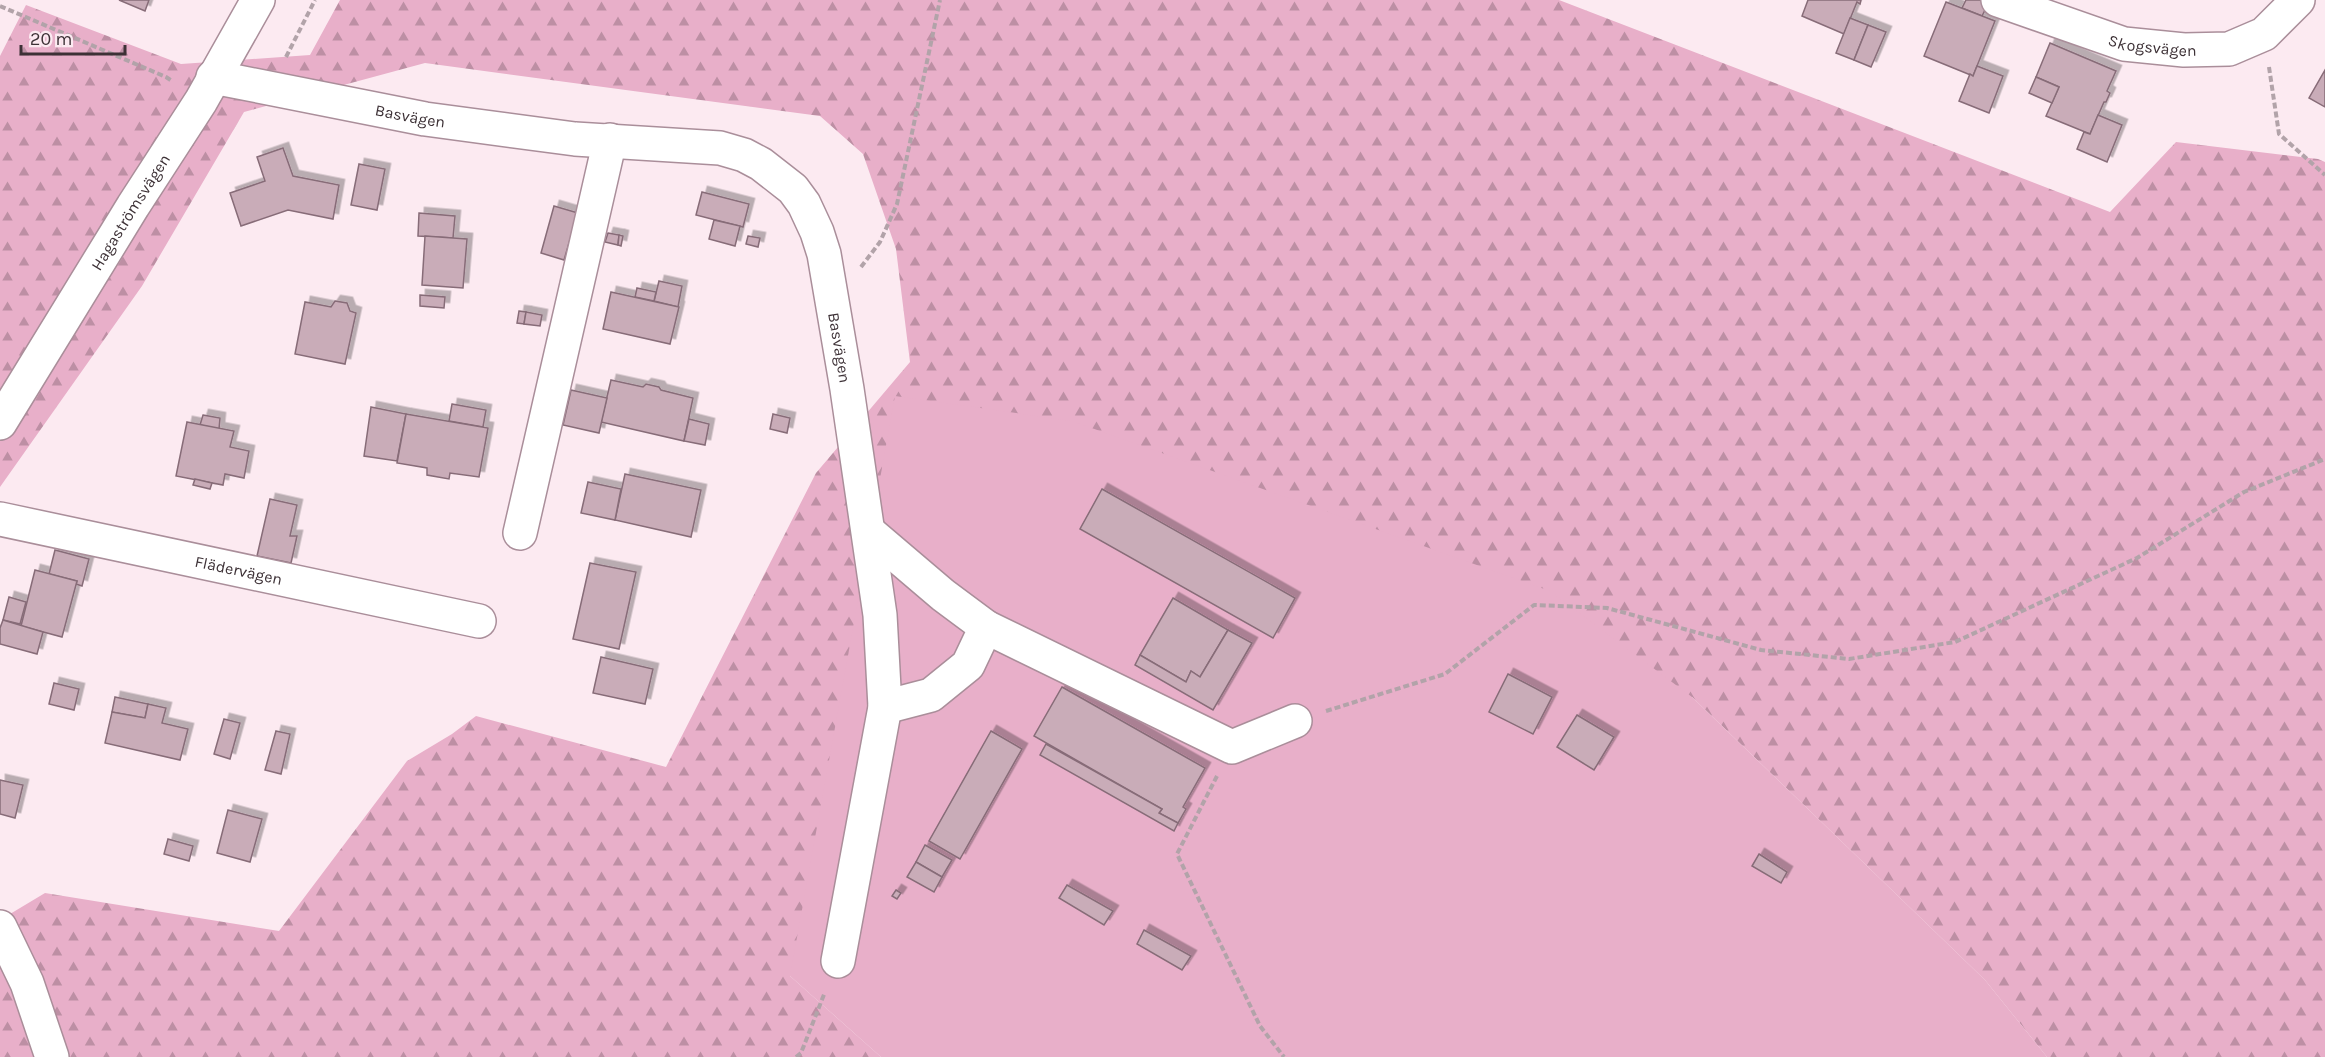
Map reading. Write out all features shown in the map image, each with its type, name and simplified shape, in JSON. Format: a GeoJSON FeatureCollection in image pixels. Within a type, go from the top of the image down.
{"type":"FeatureCollection","features":[{"type":"Feature","properties":{"kind":"street","name":"Hagaströmsvägen"},"geometry":{"type":"LineString","coordinates":[[0,423],[133,206],[201,101],[258,0]]}},
{"type":"Feature","properties":{"kind":"street","name":"Skogsvägen"},"geometry":{"type":"LineString","coordinates":[[1998,0],[2124,44],[2184,50],[2229,49],[2264,34],[2298,0]]}},
{"type":"Feature","properties":{"kind":"street","name":"Basvägen"},"geometry":{"type":"LineString","coordinates":[[213,77],[425,119],[575,139],[720,148],[744,155],[761,164],[793,189],[804,204],[817,232],[829,279],[880,615],[885,706],[838,961]]}},
{"type":"Feature","properties":{"kind":"street"},"geometry":{"type":"LineString","coordinates":[[520,533],[610,140]]}},
{"type":"Feature","properties":{"kind":"street","name":"Flädervägen"},"geometry":{"type":"LineString","coordinates":[[0,519],[479,621]]}},
{"type":"Feature","properties":{"kind":"street"},"geometry":{"type":"LineString","coordinates":[[869,532],[943,595],[986,627],[1232,747],[1295,721]]}},
{"type":"Feature","properties":{"kind":"street"},"geometry":{"type":"LineString","coordinates":[[885,706],[931,694],[968,666],[986,627]]}},
{"type":"Feature","properties":{"kind":"street"},"geometry":{"type":"LineString","coordinates":[[0,927],[27,983],[52,1057]]}},
{"type":"Feature","properties":{"kind":"path"},"geometry":{"type":"LineString","coordinates":[[829,279],[859,269],[880,242],[897,204],[940,0]]}},
{"type":"Feature","properties":{"kind":"path"},"geometry":{"type":"LineString","coordinates":[[0,6],[166,76],[175,83]]}},
{"type":"Feature","properties":{"kind":"path"},"geometry":{"type":"LineString","coordinates":[[2264,34],[2279,134],[2325,176]]}},
{"type":"Feature","properties":{"kind":"path"},"geometry":{"type":"LineString","coordinates":[[1295,721],[1445,674],[1534,605],[1607,608],[1761,650],[1849,659],[1955,642],[2137,558],[2244,492],[2325,459]]}},
{"type":"Feature","properties":{"kind":"path"},"geometry":{"type":"LineString","coordinates":[[1232,747],[1178,854],[1260,1026],[1284,1057]]}},
{"type":"Feature","properties":{"kind":"path"},"geometry":{"type":"LineString","coordinates":[[796,1057],[801,1053],[838,961]]}},
{"type":"Feature","properties":{"kind":"green space"},"geometry":{"type":"Polygon","coordinates":[[[340,0],[1559,0],[2110,212],[2176,142],[2318,159],[2325,162],[2325,1057],[2047,1057],[1985,980],[1692,697],[790,976],[881,1057],[0,1057],[0,920],[45,893],[279,931],[407,761],[452,734],[476,716],[666,767],[816,473],[910,362],[896,249],[863,154],[820,116],[425,63],[244,112],[142,286],[0,487],[0,56],[26,5],[181,64],[310,55],[340,0]]]}},
{"type":"Feature","properties":{"kind":"green space"},"geometry":{"type":"Polygon","coordinates":[[[895,396],[1072,421],[1550,591],[1692,697],[1985,980],[2047,1057],[881,1057],[790,976],[895,396]]]}},
{"type":"Feature","properties":{"kind":"building"},"geometry":{"type":"Polygon","coordinates":[[[119,0],[149,0],[145,11],[119,0]]]}},
{"type":"Feature","properties":{"kind":"building"},"geometry":{"type":"Polygon","coordinates":[[[1808,0],[1861,0],[1860,4],[1857,2],[1844,34],[1802,16],[1808,0]]]}},
{"type":"Feature","properties":{"kind":"building"},"geometry":{"type":"Polygon","coordinates":[[[1966,0],[1989,2],[1982,16],[1962,8],[1966,0]]]}},
{"type":"Feature","properties":{"kind":"building"},"geometry":{"type":"Polygon","coordinates":[[[1946,2],[1995,21],[1973,76],[1924,56],[1946,2]]]}},
{"type":"Feature","properties":{"kind":"building"},"geometry":{"type":"Polygon","coordinates":[[[1850,18],[1868,25],[1854,60],[1836,53],[1850,18]]]}},
{"type":"Feature","properties":{"kind":"building"},"geometry":{"type":"Polygon","coordinates":[[[1868,25],[1886,32],[1871,67],[1854,60],[1868,25]]]}},
{"type":"Feature","properties":{"kind":"building"},"geometry":{"type":"Polygon","coordinates":[[[2050,43],[2116,71],[2107,91],[2110,93],[2090,134],[2046,116],[2059,87],[2036,77],[2050,43]]]}},
{"type":"Feature","properties":{"kind":"building"},"geometry":{"type":"Polygon","coordinates":[[[1977,66],[2003,76],[1989,113],[1959,101],[1970,74],[1973,76],[1977,66]]]}},
{"type":"Feature","properties":{"kind":"building"},"geometry":{"type":"Polygon","coordinates":[[[2325,70],[2325,107],[2309,98],[2325,70]]]}},
{"type":"Feature","properties":{"kind":"building"},"geometry":{"type":"Polygon","coordinates":[[[2036,77],[2059,87],[2052,103],[2029,93],[2036,77]]]}},
{"type":"Feature","properties":{"kind":"building"},"geometry":{"type":"Polygon","coordinates":[[[2098,115],[2122,125],[2107,162],[2077,149],[2084,132],[2090,134],[2098,115]]]}},
{"type":"Feature","properties":{"kind":"building"},"geometry":{"type":"Polygon","coordinates":[[[283,148],[293,176],[339,185],[333,219],[288,210],[241,226],[230,193],[265,181],[257,157],[283,148]]]}},
{"type":"Feature","properties":{"kind":"building"},"geometry":{"type":"Polygon","coordinates":[[[359,164],[385,169],[377,210],[351,205],[359,164]]]}},
{"type":"Feature","properties":{"kind":"building"},"geometry":{"type":"Polygon","coordinates":[[[702,192],[749,204],[743,227],[696,215],[702,192]]]}},
{"type":"Feature","properties":{"kind":"building"},"geometry":{"type":"Polygon","coordinates":[[[554,206],[578,213],[564,260],[541,253],[554,206]]]}},
{"type":"Feature","properties":{"kind":"building"},"geometry":{"type":"Polygon","coordinates":[[[419,213],[455,216],[453,238],[418,236],[419,213]]]}},
{"type":"Feature","properties":{"kind":"building"},"geometry":{"type":"Polygon","coordinates":[[[714,220],[740,226],[735,246],[709,239],[714,220]]]}},
{"type":"Feature","properties":{"kind":"building"},"geometry":{"type":"Polygon","coordinates":[[[608,233],[619,235],[618,245],[605,242],[608,233]]]}},
{"type":"Feature","properties":{"kind":"building"},"geometry":{"type":"Polygon","coordinates":[[[619,235],[623,236],[621,246],[618,245],[619,235]]]}},
{"type":"Feature","properties":{"kind":"building"},"geometry":{"type":"Polygon","coordinates":[[[425,236],[467,239],[463,288],[422,285],[425,236]]]}},
{"type":"Feature","properties":{"kind":"building"},"geometry":{"type":"Polygon","coordinates":[[[748,236],[760,238],[758,247],[746,244],[748,236]]]}},
{"type":"Feature","properties":{"kind":"building"},"geometry":{"type":"Polygon","coordinates":[[[659,281],[682,286],[678,307],[654,301],[659,281]]]}},
{"type":"Feature","properties":{"kind":"building"},"geometry":{"type":"Polygon","coordinates":[[[637,288],[656,292],[654,301],[635,297],[637,288]]]}},
{"type":"Feature","properties":{"kind":"building"},"geometry":{"type":"Polygon","coordinates":[[[611,292],[679,307],[670,344],[603,329],[611,292]]]}},
{"type":"Feature","properties":{"kind":"building"},"geometry":{"type":"Polygon","coordinates":[[[420,295],[445,297],[444,308],[420,306],[420,295]]]}},
{"type":"Feature","properties":{"kind":"building"},"geometry":{"type":"Polygon","coordinates":[[[335,301],[347,303],[350,311],[356,313],[345,364],[295,354],[305,302],[331,307],[335,301]]]}},
{"type":"Feature","properties":{"kind":"building"},"geometry":{"type":"Polygon","coordinates":[[[519,311],[526,312],[524,324],[517,323],[519,311]]]}},
{"type":"Feature","properties":{"kind":"building"},"geometry":{"type":"Polygon","coordinates":[[[526,312],[542,315],[540,326],[524,324],[526,312]]]}},
{"type":"Feature","properties":{"kind":"building"},"geometry":{"type":"Polygon","coordinates":[[[611,380],[643,387],[646,384],[693,398],[684,441],[601,422],[611,380]]]}},
{"type":"Feature","properties":{"kind":"building"},"geometry":{"type":"Polygon","coordinates":[[[571,390],[607,398],[599,433],[563,425],[571,390]]]}},
{"type":"Feature","properties":{"kind":"building"},"geometry":{"type":"Polygon","coordinates":[[[452,404],[486,410],[483,427],[449,421],[452,404]]]}},
{"type":"Feature","properties":{"kind":"building"},"geometry":{"type":"Polygon","coordinates":[[[371,407],[406,414],[397,461],[364,456],[371,407]]]}},
{"type":"Feature","properties":{"kind":"building"},"geometry":{"type":"Polygon","coordinates":[[[406,414],[488,428],[479,477],[450,473],[449,479],[427,475],[427,468],[397,463],[406,414]]]}},
{"type":"Feature","properties":{"kind":"building"},"geometry":{"type":"Polygon","coordinates":[[[773,414],[790,418],[787,433],[770,429],[773,414]]]}},
{"type":"Feature","properties":{"kind":"building"},"geometry":{"type":"Polygon","coordinates":[[[203,415],[220,418],[219,429],[200,425],[203,415]]]}},
{"type":"Feature","properties":{"kind":"building"},"geometry":{"type":"Polygon","coordinates":[[[689,419],[709,424],[705,445],[684,441],[689,419]]]}},
{"type":"Feature","properties":{"kind":"building"},"geometry":{"type":"Polygon","coordinates":[[[187,422],[234,431],[230,447],[249,451],[244,478],[225,474],[223,485],[176,476],[187,422]]]}},
{"type":"Feature","properties":{"kind":"building"},"geometry":{"type":"Polygon","coordinates":[[[625,474],[701,490],[691,537],[615,520],[625,474]]]}},
{"type":"Feature","properties":{"kind":"building"},"geometry":{"type":"Polygon","coordinates":[[[195,479],[212,483],[210,489],[193,485],[195,479]]]}},
{"type":"Feature","properties":{"kind":"building"},"geometry":{"type":"Polygon","coordinates":[[[588,482],[621,489],[615,520],[581,513],[588,482]]]}},
{"type":"Feature","properties":{"kind":"building"},"geometry":{"type":"Polygon","coordinates":[[[1102,489],[1295,598],[1273,638],[1080,529],[1102,489]]]}},
{"type":"Feature","properties":{"kind":"building"},"geometry":{"type":"Polygon","coordinates":[[[270,499],[297,505],[290,536],[297,536],[291,563],[257,556],[270,499]]]}},
{"type":"Feature","properties":{"kind":"building"},"geometry":{"type":"Polygon","coordinates":[[[55,550],[89,559],[82,586],[76,584],[77,581],[49,574],[55,550]]]}},
{"type":"Feature","properties":{"kind":"building"},"geometry":{"type":"Polygon","coordinates":[[[590,563],[636,572],[619,649],[573,639],[590,563]]]}},
{"type":"Feature","properties":{"kind":"building"},"geometry":{"type":"Polygon","coordinates":[[[35,570],[77,581],[62,637],[21,626],[35,570]]]}},
{"type":"Feature","properties":{"kind":"building"},"geometry":{"type":"Polygon","coordinates":[[[9,597],[26,602],[20,624],[3,620],[9,597]]]}},
{"type":"Feature","properties":{"kind":"building"},"geometry":{"type":"Polygon","coordinates":[[[1173,598],[1228,630],[1200,677],[1191,671],[1186,682],[1140,655],[1173,598]]]}},
{"type":"Feature","properties":{"kind":"building"},"geometry":{"type":"Polygon","coordinates":[[[3,620],[43,632],[37,654],[0,644],[0,628],[3,620]]]}},
{"type":"Feature","properties":{"kind":"building"},"geometry":{"type":"Polygon","coordinates":[[[1228,630],[1252,643],[1213,710],[1135,665],[1140,655],[1186,682],[1191,671],[1200,677],[1228,630]]]}},
{"type":"Feature","properties":{"kind":"building"},"geometry":{"type":"Polygon","coordinates":[[[601,657],[653,669],[645,704],[593,693],[601,657]]]}},
{"type":"Feature","properties":{"kind":"building"},"geometry":{"type":"Polygon","coordinates":[[[1508,674],[1552,697],[1533,734],[1489,712],[1508,674]]]}},
{"type":"Feature","properties":{"kind":"building"},"geometry":{"type":"Polygon","coordinates":[[[54,683],[79,689],[74,710],[49,704],[54,683]]]}},
{"type":"Feature","properties":{"kind":"building"},"geometry":{"type":"Polygon","coordinates":[[[1062,687],[1205,768],[1183,807],[1186,809],[1178,823],[1159,813],[1162,809],[1034,736],[1062,687]]]}},
{"type":"Feature","properties":{"kind":"building"},"geometry":{"type":"Polygon","coordinates":[[[115,697],[148,704],[145,718],[112,712],[115,697]]]}},
{"type":"Feature","properties":{"kind":"building"},"geometry":{"type":"Polygon","coordinates":[[[148,704],[166,708],[162,723],[188,729],[180,760],[105,743],[112,712],[145,718],[148,704]]]}},
{"type":"Feature","properties":{"kind":"building"},"geometry":{"type":"Polygon","coordinates":[[[1577,715],[1614,737],[1594,770],[1557,747],[1577,715]]]}},
{"type":"Feature","properties":{"kind":"building"},"geometry":{"type":"Polygon","coordinates":[[[224,719],[240,723],[230,759],[214,754],[224,719]]]}},
{"type":"Feature","properties":{"kind":"building"},"geometry":{"type":"Polygon","coordinates":[[[276,731],[290,734],[281,774],[265,770],[276,731]]]}},
{"type":"Feature","properties":{"kind":"building"},"geometry":{"type":"Polygon","coordinates":[[[991,731],[1022,749],[960,859],[929,841],[991,731]]]}},
{"type":"Feature","properties":{"kind":"building"},"geometry":{"type":"Polygon","coordinates":[[[1046,744],[1162,809],[1159,813],[1178,823],[1174,831],[1040,755],[1046,744]]]}},
{"type":"Feature","properties":{"kind":"building"},"geometry":{"type":"Polygon","coordinates":[[[0,780],[23,785],[15,818],[0,814],[0,780]]]}},
{"type":"Feature","properties":{"kind":"building"},"geometry":{"type":"Polygon","coordinates":[[[228,810],[262,819],[250,862],[217,853],[228,810]]]}},
{"type":"Feature","properties":{"kind":"building"},"geometry":{"type":"Polygon","coordinates":[[[168,839],[193,846],[189,861],[164,854],[168,839]]]}},
{"type":"Feature","properties":{"kind":"building"},"geometry":{"type":"Polygon","coordinates":[[[925,845],[952,860],[942,877],[916,862],[925,845]]]}},
{"type":"Feature","properties":{"kind":"building"},"geometry":{"type":"Polygon","coordinates":[[[1759,854],[1787,872],[1781,883],[1752,866],[1759,854]]]}},
{"type":"Feature","properties":{"kind":"building"},"geometry":{"type":"Polygon","coordinates":[[[916,862],[942,877],[934,892],[907,877],[916,862]]]}},
{"type":"Feature","properties":{"kind":"building"},"geometry":{"type":"Polygon","coordinates":[[[1067,885],[1113,911],[1104,925],[1059,898],[1067,885]]]}},
{"type":"Feature","properties":{"kind":"building"},"geometry":{"type":"Polygon","coordinates":[[[896,890],[901,893],[897,899],[892,896],[896,890]]]}},
{"type":"Feature","properties":{"kind":"building"},"geometry":{"type":"Polygon","coordinates":[[[1144,930],[1191,956],[1182,970],[1137,944],[1144,930]]]}}]}
